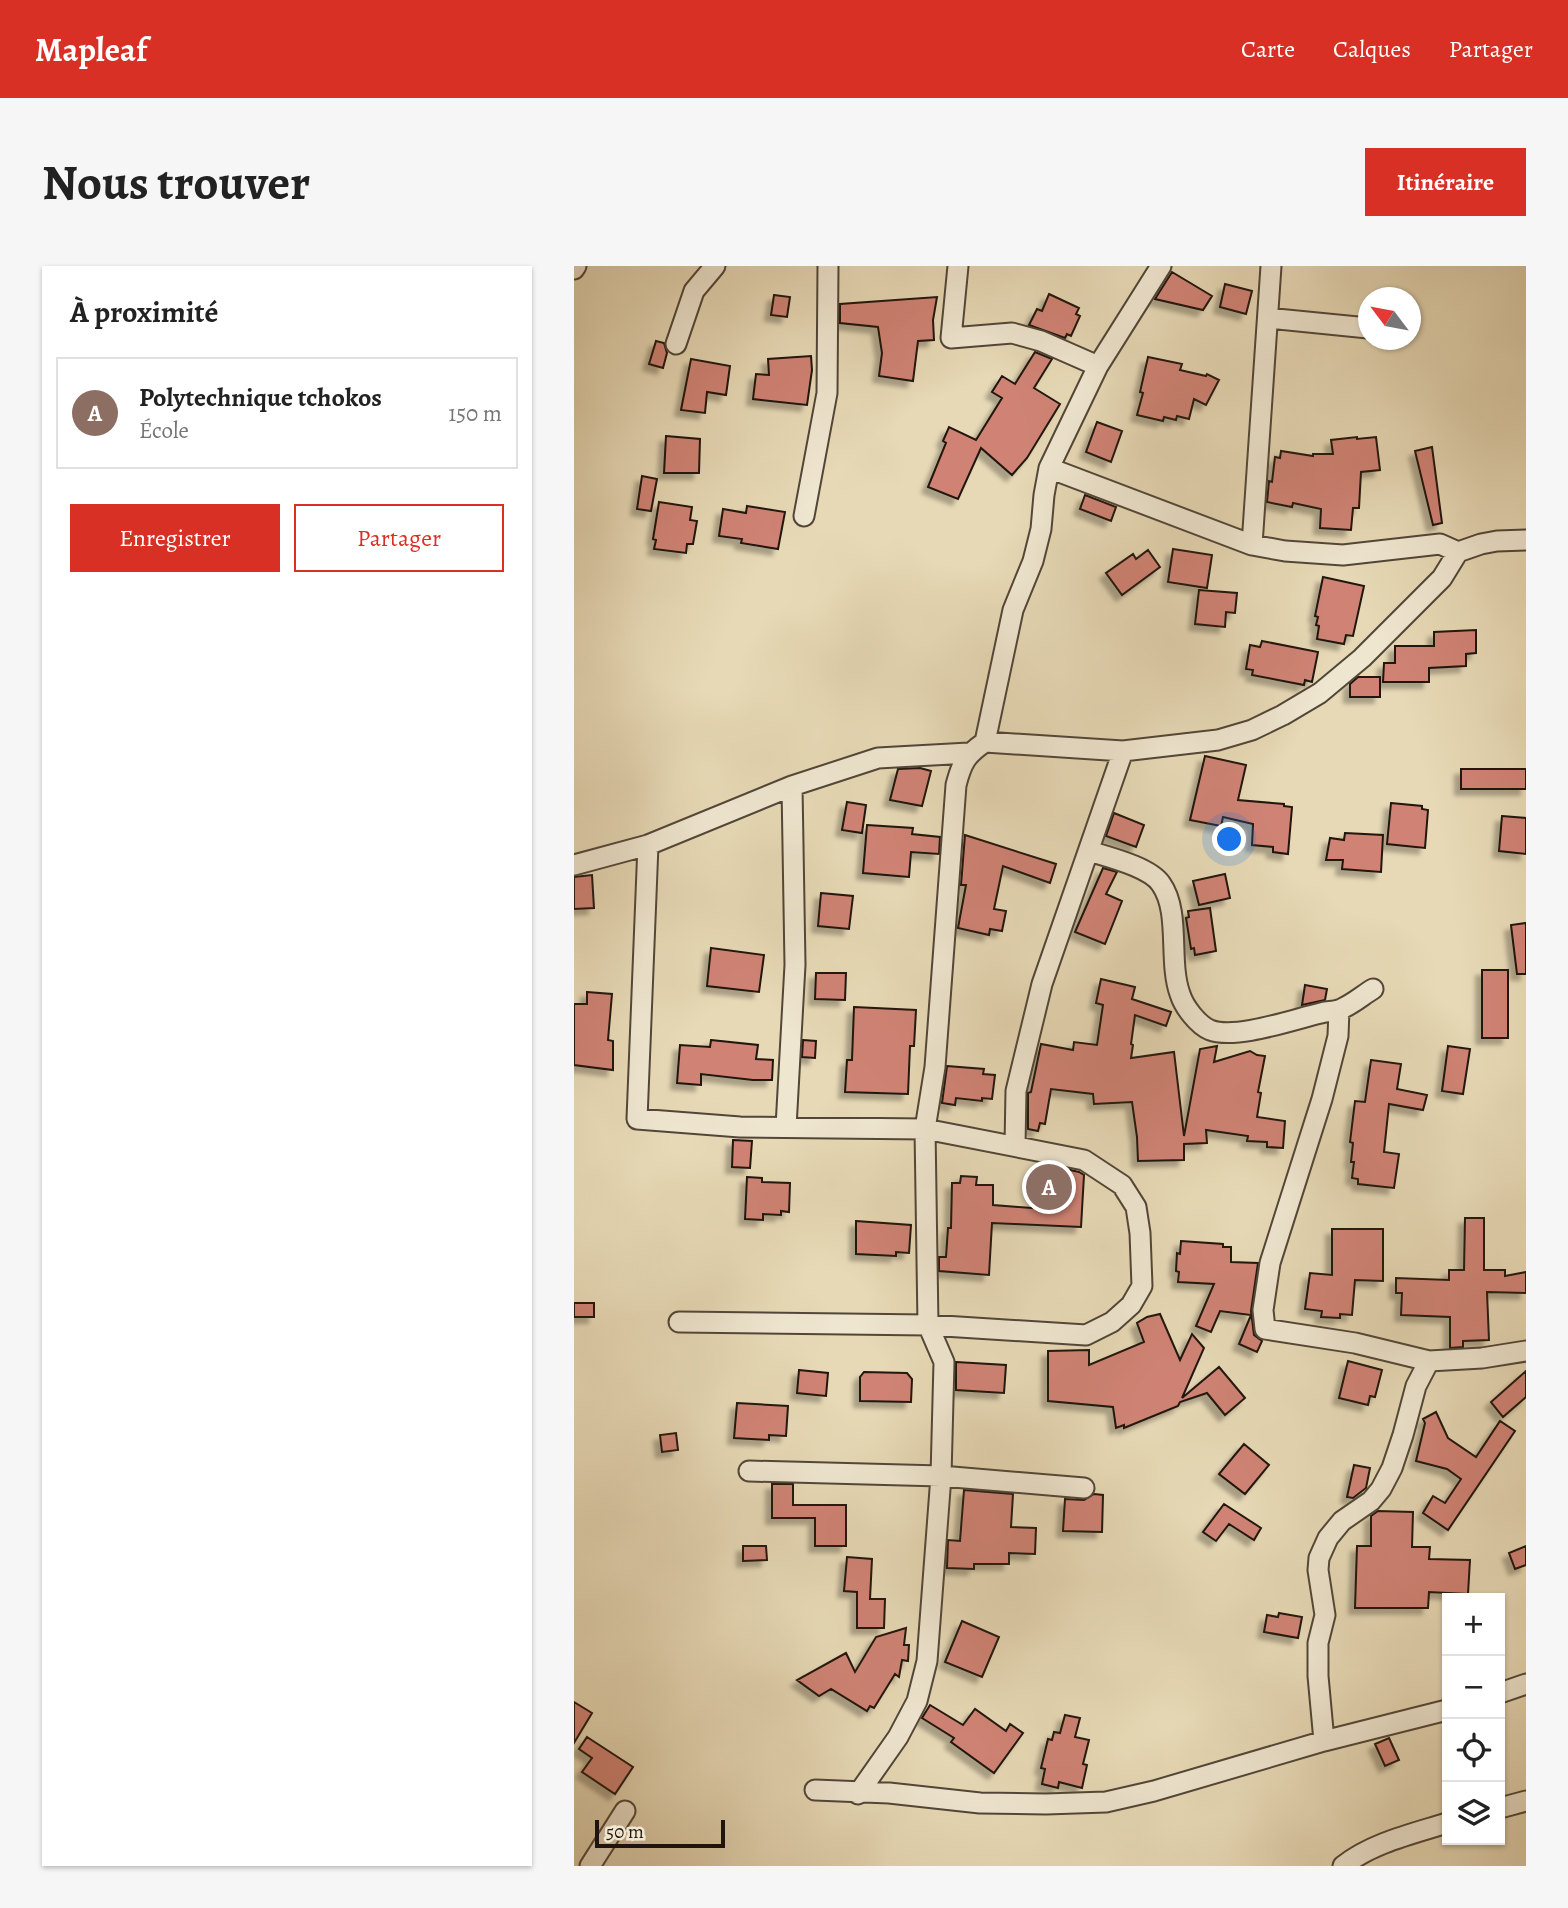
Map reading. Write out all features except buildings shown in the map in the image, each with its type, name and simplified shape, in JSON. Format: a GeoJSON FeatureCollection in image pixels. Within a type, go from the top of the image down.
{"type":"FeatureCollection","features":[{"type":"Feature","properties":{"kind":"street"},"geometry":{"type":"LineString","coordinates":[[676,344],[694,291],[715,266]]}},
{"type":"Feature","properties":{"kind":"street"},"geometry":{"type":"LineString","coordinates":[[804,516],[827,393],[828,266]]}},
{"type":"Feature","properties":{"kind":"street"},"geometry":{"type":"LineString","coordinates":[[958,266],[951,338],[1012,333],[1041,341],[1098,366]]}},
{"type":"Feature","properties":{"kind":"street"},"geometry":{"type":"LineString","coordinates":[[858,1794],[898,1737],[916,1701],[927,1661],[941,1476],[944,1362],[928,1325],[925,1129],[935,1067],[956,785],[961,767],[977,748],[1013,610],[1033,561],[1041,529],[1049,468],[1098,366],[1161,266]]}},
{"type":"Feature","properties":{"kind":"street"},"geometry":{"type":"LineString","coordinates":[[1252,545],[1271,266]]}},
{"type":"Feature","properties":{"kind":"street"},"geometry":{"type":"LineString","coordinates":[[1268,318],[1358,327]]}},
{"type":"Feature","properties":{"kind":"street"},"geometry":{"type":"LineString","coordinates":[[1049,468],[1252,545],[1285,551],[1343,555],[1440,544],[1458,552],[1497,541],[1526,541]]}},
{"type":"Feature","properties":{"kind":"street"},"geometry":{"type":"LineString","coordinates":[[574,865],[648,845],[792,786],[878,758],[977,748],[1123,751],[1218,740],[1252,730],[1311,699],[1362,658],[1441,578],[1458,552]]}},
{"type":"Feature","properties":{"kind":"street"},"geometry":{"type":"LineString","coordinates":[[1015,1145],[1016,1091],[1033,1017],[1055,941],[1123,751]]}},
{"type":"Feature","properties":{"kind":"street"},"geometry":{"type":"LineString","coordinates":[[786,1127],[794,965],[792,786]]}},
{"type":"Feature","properties":{"kind":"street"},"geometry":{"type":"LineString","coordinates":[[648,845],[637,1119],[740,1127],[925,1129],[1084,1160],[1122,1185],[1136,1207],[1140,1233],[1142,1286],[1131,1304],[1112,1322],[1086,1335],[928,1325],[679,1322]]}},
{"type":"Feature","properties":{"kind":"street"},"geometry":{"type":"LineString","coordinates":[[1089,851],[1129,863],[1161,882],[1170,904],[1173,954],[1180,994],[1192,1014],[1209,1030],[1221,1032],[1262,1029],[1339,1010],[1373,989]]}},
{"type":"Feature","properties":{"kind":"street"},"geometry":{"type":"LineString","coordinates":[[1339,1010],[1338,1036],[1322,1099],[1270,1263],[1262,1310],[1265,1329],[1355,1343],[1429,1361],[1482,1358],[1526,1350]]}},
{"type":"Feature","properties":{"kind":"street"},"geometry":{"type":"LineString","coordinates":[[1324,1741],[1318,1643],[1325,1615],[1318,1570],[1319,1558],[1328,1538],[1342,1521],[1371,1501],[1381,1489],[1395,1457],[1416,1386],[1429,1361]]}},
{"type":"Feature","properties":{"kind":"street"},"geometry":{"type":"LineString","coordinates":[[749,1471],[941,1476],[1084,1488]]}},
{"type":"Feature","properties":{"kind":"street"},"geometry":{"type":"LineString","coordinates":[[1505,1691],[1526,1684]]}},
{"type":"Feature","properties":{"kind":"street"},"geometry":{"type":"LineString","coordinates":[[815,1790],[858,1794],[889,1793],[980,1803],[1106,1802],[1442,1711]]}},
{"type":"Feature","properties":{"kind":"street"},"geometry":{"type":"LineString","coordinates":[[1505,1807],[1526,1801]]}},
{"type":"Feature","properties":{"kind":"street"},"geometry":{"type":"LineString","coordinates":[[590,1866],[625,1811]]}},
{"type":"Feature","properties":{"kind":"street"},"geometry":{"type":"LineString","coordinates":[[1343,1866],[1354,1857],[1393,1840],[1442,1825]]}},
{"type":"Feature","properties":{"kind":"place","name":"Polytechnique tchokos"},"geometry":{"type":"Point","coordinates":[1049,1187]}}]}
